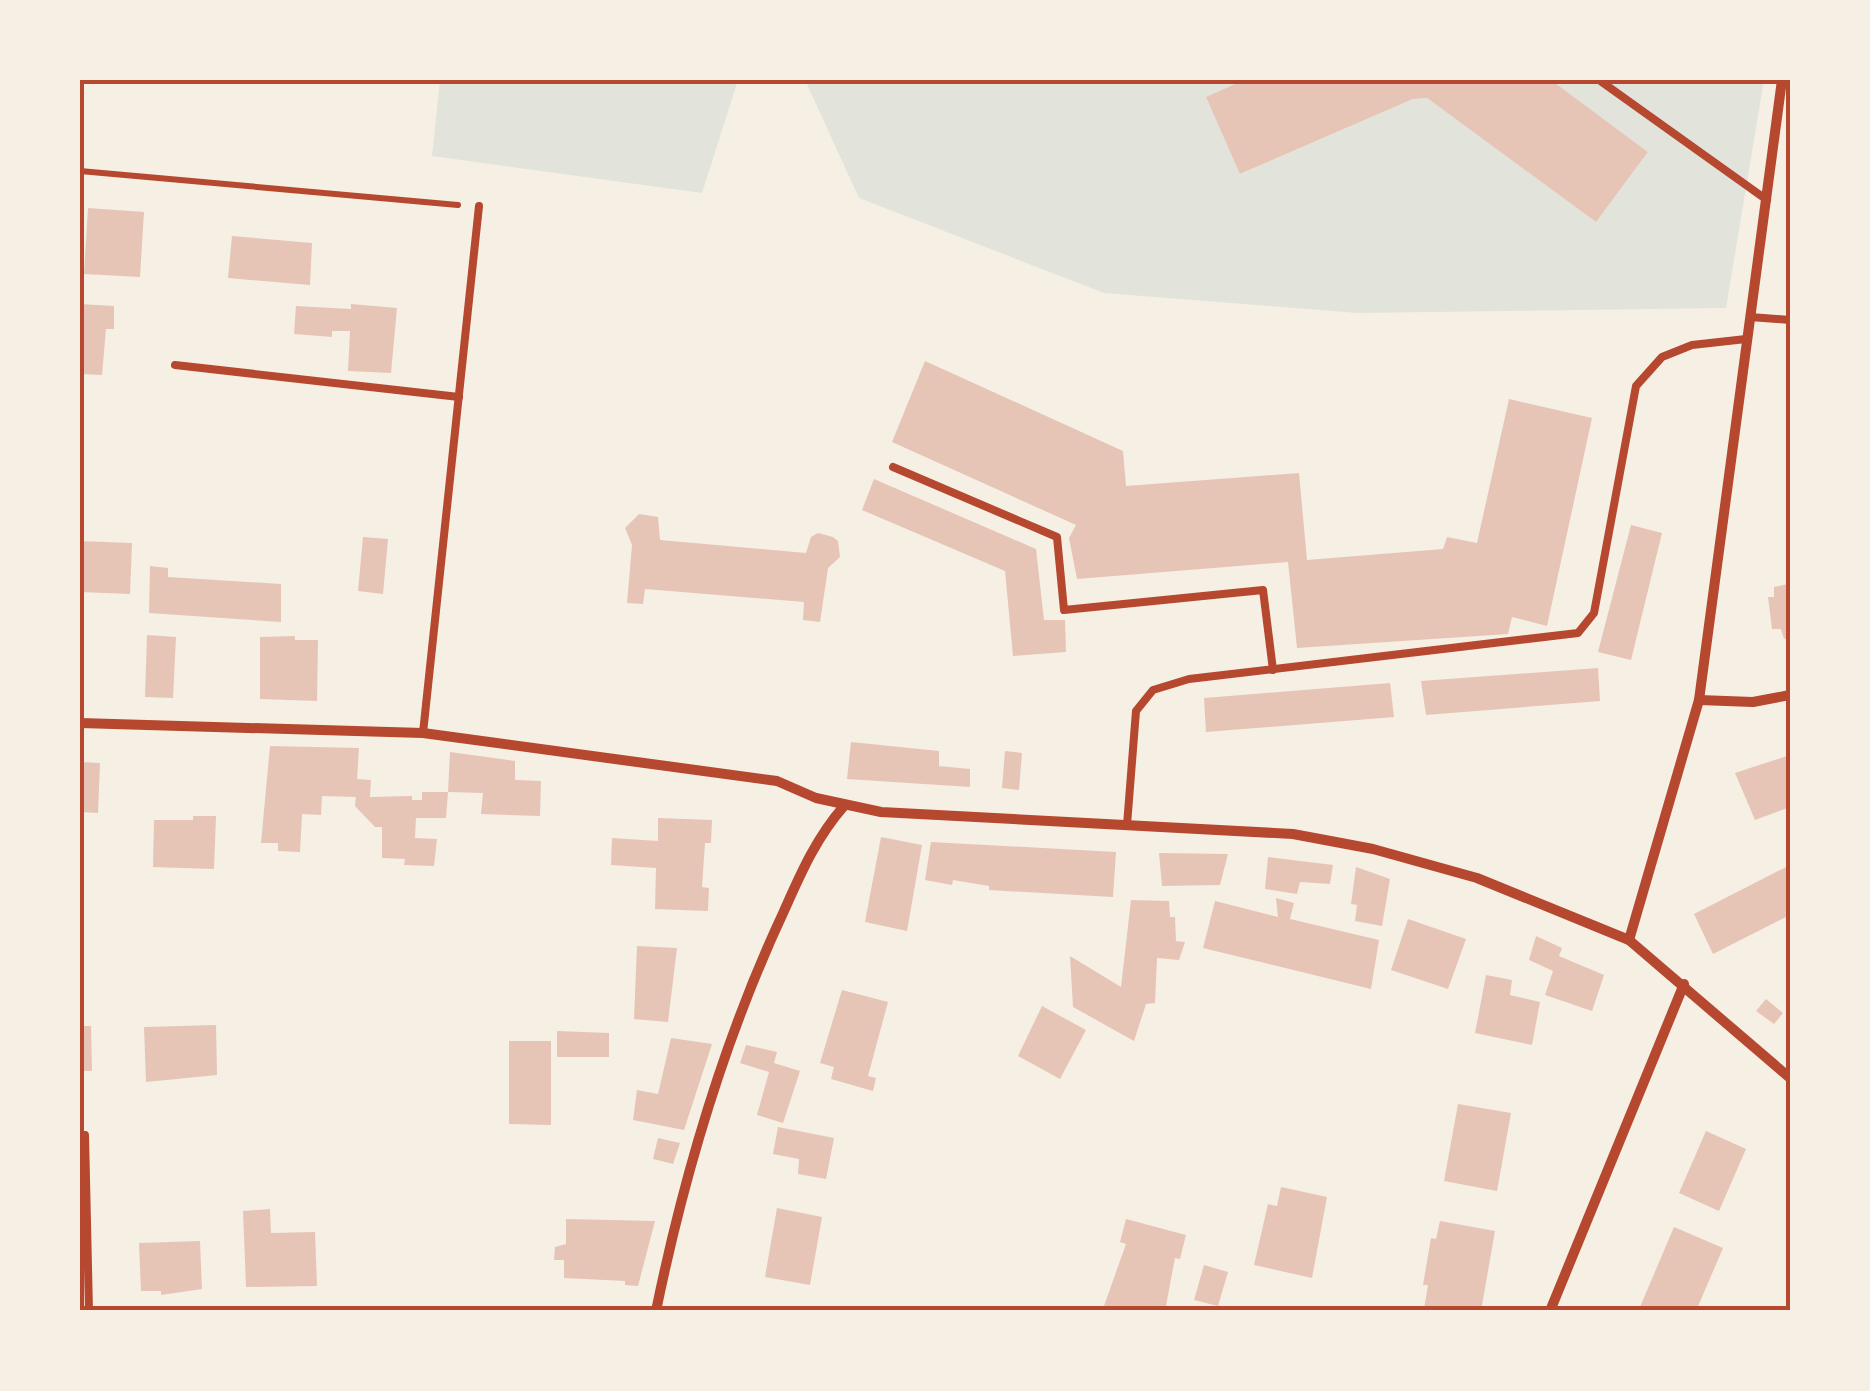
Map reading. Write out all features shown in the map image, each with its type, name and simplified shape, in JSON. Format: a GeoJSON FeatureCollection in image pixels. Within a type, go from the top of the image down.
{"type":"FeatureCollection","features":[{"type":"Feature","properties":{"kind":"street"},"geometry":{"type":"LineString","coordinates":[[1629,940],[1700,700],[1746,339],[1785,95],[1782,80]]}},
{"type":"Feature","properties":{"kind":"street"},"geometry":{"type":"LineString","coordinates":[[1700,700],[1752,702],[1790,695]]}},
{"type":"Feature","properties":{"kind":"street"},"geometry":{"type":"LineString","coordinates":[[80,723],[423,733],[603,754],[777,781],[844,806],[882,812],[1293,834],[1373,849],[1477,878],[1629,940],[1790,1078]]}},
{"type":"Feature","properties":{"kind":"street"},"geometry":{"type":"LineString","coordinates":[[656,1311],[674,1226],[758,962],[820,834],[844,806]]}},
{"type":"Feature","properties":{"kind":"street"},"geometry":{"type":"LineString","coordinates":[[1550,1311],[1684,984]]}},
{"type":"Feature","properties":{"kind":"lane"},"geometry":{"type":"LineString","coordinates":[[1599,80],[1766,200]]}},
{"type":"Feature","properties":{"kind":"lane"},"geometry":{"type":"LineString","coordinates":[[423,733],[480,206]]}},
{"type":"Feature","properties":{"kind":"lane"},"geometry":{"type":"LineString","coordinates":[[1750,318],[1790,320]]}},
{"type":"Feature","properties":{"kind":"lane"},"geometry":{"type":"LineString","coordinates":[[1127,826],[1136,710],[1153,690],[1189,680],[1578,633],[1594,614],[1636,386],[1662,357],[1692,345],[1746,339]]}},
{"type":"Feature","properties":{"kind":"lane"},"geometry":{"type":"LineString","coordinates":[[176,365],[459,397]]}},
{"type":"Feature","properties":{"kind":"lane"},"geometry":{"type":"LineString","coordinates":[[893,467],[1058,538],[1064,610],[1263,590],[1273,670]]}},
{"type":"Feature","properties":{"kind":"lane"},"geometry":{"type":"LineString","coordinates":[[85,1135],[90,1311]]}},
{"type":"Feature","properties":{"kind":"path"},"geometry":{"type":"LineString","coordinates":[[80,171],[480,206]]}},
{"type":"Feature","properties":{"kind":"shaded area"},"geometry":{"type":"Polygon","coordinates":[[[440,80],[738,80],[702,193],[432,156],[440,80]]]}},
{"type":"Feature","properties":{"kind":"shaded area"},"geometry":{"type":"Polygon","coordinates":[[[805,80],[1244,80],[1206,97],[1241,174],[1413,99],[1427,98],[1596,222],[1648,152],[1551,80],[1764,80],[1726,308],[1358,313],[1104,293],[859,198],[805,80]]]}},
{"type":"Feature","properties":{"kind":"building"},"geometry":{"type":"Polygon","coordinates":[[[1244,80],[1551,80],[1648,152],[1596,222],[1427,98],[1413,99],[1240,174],[1206,97],[1244,80]]]}},
{"type":"Feature","properties":{"kind":"building"},"geometry":{"type":"Polygon","coordinates":[[[88,208],[144,212],[140,277],[84,274],[88,208]]]}},
{"type":"Feature","properties":{"kind":"building"},"geometry":{"type":"Polygon","coordinates":[[[232,236],[312,243],[310,285],[228,278],[232,236]]]}},
{"type":"Feature","properties":{"kind":"building"},"geometry":{"type":"Polygon","coordinates":[[[80,304],[114,306],[114,329],[106,329],[102,375],[80,374],[80,304]]]}},
{"type":"Feature","properties":{"kind":"building"},"geometry":{"type":"Polygon","coordinates":[[[351,304],[397,308],[391,373],[348,371],[350,331],[332,331],[332,337],[294,334],[296,306],[351,309],[351,304]]]}},
{"type":"Feature","properties":{"kind":"building"},"geometry":{"type":"Polygon","coordinates":[[[925,361],[1123,451],[1126,486],[1299,473],[1307,560],[1443,549],[1447,537],[1477,543],[1509,399],[1592,418],[1547,626],[1512,617],[1508,634],[1297,648],[1288,562],[1077,579],[1069,538],[1076,525],[892,442],[925,361]]]}},
{"type":"Feature","properties":{"kind":"building"},"geometry":{"type":"Polygon","coordinates":[[[874,479],[1036,549],[1044,620],[1065,620],[1066,652],[1013,656],[1005,571],[862,510],[874,479]]]}},
{"type":"Feature","properties":{"kind":"building"},"geometry":{"type":"Polygon","coordinates":[[[639,514],[658,517],[660,540],[806,553],[811,537],[818,533],[833,537],[838,541],[840,557],[828,568],[820,622],[803,620],[804,602],[645,589],[643,604],[627,603],[632,545],[625,528],[639,514]]]}},
{"type":"Feature","properties":{"kind":"building"},"geometry":{"type":"Polygon","coordinates":[[[1631,525],[1662,533],[1631,660],[1598,652],[1631,525]]]}},
{"type":"Feature","properties":{"kind":"building"},"geometry":{"type":"Polygon","coordinates":[[[363,537],[388,539],[383,594],[358,591],[363,537]]]}},
{"type":"Feature","properties":{"kind":"building"},"geometry":{"type":"Polygon","coordinates":[[[80,541],[132,543],[130,594],[80,592],[80,541]]]}},
{"type":"Feature","properties":{"kind":"building"},"geometry":{"type":"Polygon","coordinates":[[[150,566],[168,568],[168,577],[281,584],[281,622],[149,613],[150,566]]]}},
{"type":"Feature","properties":{"kind":"building"},"geometry":{"type":"Polygon","coordinates":[[[1788,584],[1790,638],[1784,639],[1781,629],[1772,629],[1768,597],[1774,597],[1774,587],[1788,584]]]}},
{"type":"Feature","properties":{"kind":"building"},"geometry":{"type":"Polygon","coordinates":[[[147,635],[176,637],[173,698],[145,697],[147,635]]]}},
{"type":"Feature","properties":{"kind":"building"},"geometry":{"type":"Polygon","coordinates":[[[295,636],[295,640],[318,640],[317,701],[260,699],[260,637],[295,636]]]}},
{"type":"Feature","properties":{"kind":"building"},"geometry":{"type":"Polygon","coordinates":[[[1598,668],[1600,701],[1426,715],[1421,681],[1598,668]]]}},
{"type":"Feature","properties":{"kind":"building"},"geometry":{"type":"Polygon","coordinates":[[[1390,683],[1394,717],[1206,732],[1204,698],[1390,683]]]}},
{"type":"Feature","properties":{"kind":"building"},"geometry":{"type":"Polygon","coordinates":[[[851,742],[939,751],[939,766],[970,769],[970,787],[847,779],[851,742]]]}},
{"type":"Feature","properties":{"kind":"building"},"geometry":{"type":"Polygon","coordinates":[[[270,746],[359,748],[357,779],[371,780],[370,797],[412,796],[412,800],[422,800],[422,792],[448,792],[446,818],[416,818],[415,838],[437,839],[434,866],[404,865],[405,859],[382,858],[382,827],[375,827],[355,806],[356,797],[322,796],[321,815],[302,814],[300,852],[278,851],[278,843],[261,843],[270,746]]]}},
{"type":"Feature","properties":{"kind":"building"},"geometry":{"type":"Polygon","coordinates":[[[1005,751],[1022,753],[1019,790],[1002,788],[1005,751]]]}},
{"type":"Feature","properties":{"kind":"building"},"geometry":{"type":"Polygon","coordinates":[[[450,752],[515,761],[515,780],[541,781],[540,816],[481,814],[483,793],[448,792],[450,752]]]}},
{"type":"Feature","properties":{"kind":"building"},"geometry":{"type":"Polygon","coordinates":[[[1790,755],[1790,807],[1755,820],[1735,773],[1790,755]]]}},
{"type":"Feature","properties":{"kind":"building"},"geometry":{"type":"Polygon","coordinates":[[[80,762],[100,763],[98,813],[80,812],[80,762]]]}},
{"type":"Feature","properties":{"kind":"building"},"geometry":{"type":"Polygon","coordinates":[[[193,816],[216,816],[214,869],[153,867],[154,820],[193,820],[193,816]]]}},
{"type":"Feature","properties":{"kind":"building"},"geometry":{"type":"Polygon","coordinates":[[[658,818],[712,820],[711,843],[705,843],[702,887],[709,888],[708,911],[655,909],[656,868],[611,865],[612,838],[658,841],[658,818]]]}},
{"type":"Feature","properties":{"kind":"building"},"geometry":{"type":"Polygon","coordinates":[[[881,837],[922,845],[907,931],[865,922],[881,837]]]}},
{"type":"Feature","properties":{"kind":"building"},"geometry":{"type":"Polygon","coordinates":[[[931,842],[1116,852],[1113,897],[989,890],[989,886],[953,880],[952,885],[925,880],[931,842]]]}},
{"type":"Feature","properties":{"kind":"building"},"geometry":{"type":"Polygon","coordinates":[[[1159,853],[1228,854],[1220,885],[1162,886],[1159,853]]]}},
{"type":"Feature","properties":{"kind":"building"},"geometry":{"type":"Polygon","coordinates":[[[1268,857],[1333,865],[1330,884],[1300,882],[1297,894],[1265,889],[1268,857]]]}},
{"type":"Feature","properties":{"kind":"building"},"geometry":{"type":"Polygon","coordinates":[[[1790,865],[1790,915],[1713,954],[1694,914],[1790,865]]]}},
{"type":"Feature","properties":{"kind":"building"},"geometry":{"type":"Polygon","coordinates":[[[1356,867],[1390,879],[1382,926],[1355,921],[1357,905],[1351,904],[1356,867]]]}},
{"type":"Feature","properties":{"kind":"building"},"geometry":{"type":"Polygon","coordinates":[[[1276,898],[1294,903],[1290,919],[1379,940],[1371,989],[1203,948],[1215,901],[1278,917],[1276,898]]]}},
{"type":"Feature","properties":{"kind":"building"},"geometry":{"type":"Polygon","coordinates":[[[1131,900],[1169,901],[1170,917],[1175,917],[1176,941],[1185,942],[1179,960],[1157,958],[1155,1003],[1146,1004],[1134,1041],[1073,1007],[1070,956],[1121,987],[1131,900]]]}},
{"type":"Feature","properties":{"kind":"building"},"geometry":{"type":"Polygon","coordinates":[[[1408,919],[1466,939],[1448,989],[1391,970],[1408,919]]]}},
{"type":"Feature","properties":{"kind":"building"},"geometry":{"type":"Polygon","coordinates":[[[1536,936],[1562,948],[1559,956],[1604,975],[1592,1011],[1545,995],[1553,971],[1529,960],[1536,936]]]}},
{"type":"Feature","properties":{"kind":"building"},"geometry":{"type":"Polygon","coordinates":[[[637,946],[677,948],[668,1022],[634,1019],[637,946]]]}},
{"type":"Feature","properties":{"kind":"building"},"geometry":{"type":"Polygon","coordinates":[[[1486,975],[1512,980],[1510,995],[1540,1002],[1532,1045],[1475,1033],[1486,975]]]}},
{"type":"Feature","properties":{"kind":"building"},"geometry":{"type":"Polygon","coordinates":[[[842,990],[888,1002],[868,1076],[876,1078],[873,1091],[831,1079],[834,1067],[820,1063],[842,990]]]}},
{"type":"Feature","properties":{"kind":"building"},"geometry":{"type":"Polygon","coordinates":[[[1766,999],[1783,1013],[1774,1024],[1756,1011],[1766,999]]]}},
{"type":"Feature","properties":{"kind":"building"},"geometry":{"type":"Polygon","coordinates":[[[1042,1006],[1086,1030],[1060,1079],[1018,1056],[1042,1006]]]}},
{"type":"Feature","properties":{"kind":"building"},"geometry":{"type":"Polygon","coordinates":[[[216,1025],[217,1075],[146,1082],[144,1027],[216,1025]]]}},
{"type":"Feature","properties":{"kind":"building"},"geometry":{"type":"Polygon","coordinates":[[[80,1026],[91,1026],[92,1071],[80,1071],[80,1026]]]}},
{"type":"Feature","properties":{"kind":"building"},"geometry":{"type":"Polygon","coordinates":[[[557,1031],[609,1033],[609,1057],[557,1057],[557,1031]]]}},
{"type":"Feature","properties":{"kind":"building"},"geometry":{"type":"Polygon","coordinates":[[[671,1038],[712,1044],[684,1130],[633,1120],[637,1090],[658,1094],[671,1038]]]}},
{"type":"Feature","properties":{"kind":"building"},"geometry":{"type":"Polygon","coordinates":[[[509,1041],[551,1041],[551,1125],[509,1124],[509,1041]]]}},
{"type":"Feature","properties":{"kind":"building"},"geometry":{"type":"Polygon","coordinates":[[[746,1045],[777,1052],[774,1063],[800,1071],[783,1123],[757,1115],[769,1072],[740,1063],[746,1045]]]}},
{"type":"Feature","properties":{"kind":"building"},"geometry":{"type":"Polygon","coordinates":[[[1458,1104],[1511,1113],[1497,1191],[1444,1181],[1458,1104]]]}},
{"type":"Feature","properties":{"kind":"building"},"geometry":{"type":"Polygon","coordinates":[[[778,1127],[834,1138],[826,1179],[798,1174],[799,1159],[773,1154],[778,1127]]]}},
{"type":"Feature","properties":{"kind":"building"},"geometry":{"type":"Polygon","coordinates":[[[1706,1131],[1746,1149],[1719,1211],[1679,1193],[1706,1131]]]}},
{"type":"Feature","properties":{"kind":"building"},"geometry":{"type":"Polygon","coordinates":[[[658,1138],[680,1143],[673,1164],[653,1159],[658,1138]]]}},
{"type":"Feature","properties":{"kind":"building"},"geometry":{"type":"Polygon","coordinates":[[[1281,1187],[1327,1197],[1312,1278],[1254,1265],[1268,1204],[1277,1206],[1281,1187]]]}},
{"type":"Feature","properties":{"kind":"building"},"geometry":{"type":"Polygon","coordinates":[[[777,1208],[822,1217],[810,1285],[765,1277],[777,1208]]]}},
{"type":"Feature","properties":{"kind":"building"},"geometry":{"type":"Polygon","coordinates":[[[270,1209],[271,1233],[315,1232],[317,1286],[246,1287],[243,1211],[270,1209]]]}},
{"type":"Feature","properties":{"kind":"building"},"geometry":{"type":"Polygon","coordinates":[[[566,1219],[655,1221],[638,1286],[625,1285],[625,1281],[564,1278],[564,1260],[554,1260],[555,1247],[566,1244],[566,1219]]]}},
{"type":"Feature","properties":{"kind":"building"},"geometry":{"type":"Polygon","coordinates":[[[1126,1219],[1186,1235],[1180,1259],[1175,1258],[1165,1311],[1123,1311],[1104,1306],[1126,1244],[1120,1242],[1126,1219]]]}},
{"type":"Feature","properties":{"kind":"building"},"geometry":{"type":"Polygon","coordinates":[[[1440,1221],[1495,1231],[1481,1311],[1424,1309],[1428,1285],[1423,1285],[1431,1238],[1436,1239],[1440,1221]]]}},
{"type":"Feature","properties":{"kind":"building"},"geometry":{"type":"Polygon","coordinates":[[[1674,1227],[1723,1248],[1696,1311],[1649,1311],[1640,1307],[1674,1227]]]}},
{"type":"Feature","properties":{"kind":"building"},"geometry":{"type":"Polygon","coordinates":[[[200,1241],[202,1289],[161,1295],[161,1291],[141,1291],[139,1243],[200,1241]]]}},
{"type":"Feature","properties":{"kind":"building"},"geometry":{"type":"Polygon","coordinates":[[[1204,1265],[1228,1272],[1218,1306],[1194,1300],[1204,1265]]]}}]}
